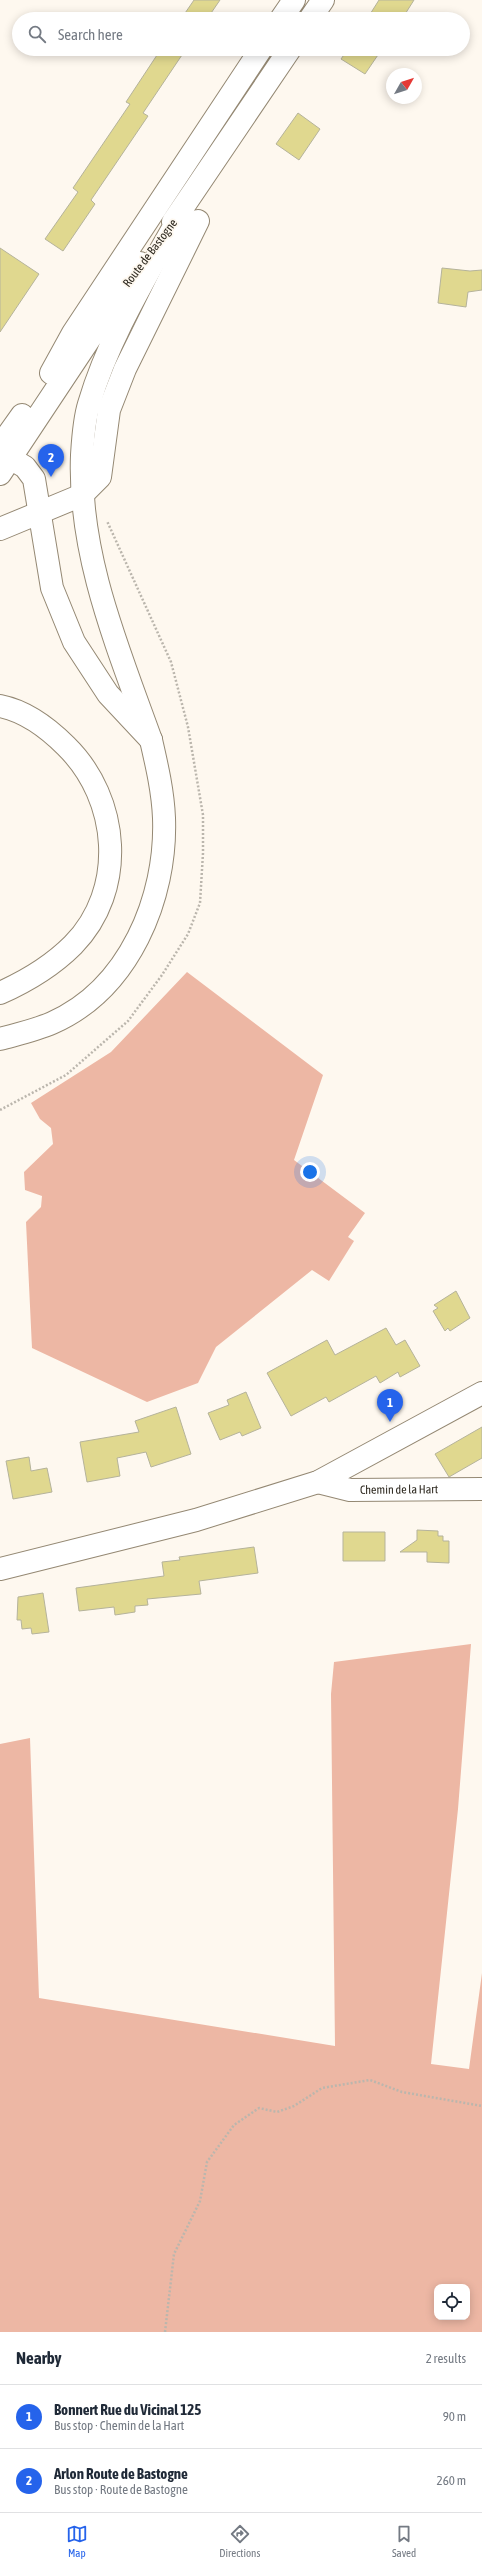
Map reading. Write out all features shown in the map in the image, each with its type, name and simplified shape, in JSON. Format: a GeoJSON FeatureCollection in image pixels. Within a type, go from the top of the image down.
{"type":"FeatureCollection","features":[{"type":"Feature","properties":{"kind":"main road"},"geometry":{"type":"LineString","coordinates":[[286,12],[294,0]]}},
{"type":"Feature","properties":{"kind":"main road"},"geometry":{"type":"LineString","coordinates":[[314,12],[322,0]]}},
{"type":"Feature","properties":{"kind":"main road","name":"Route de Bastogne"},"geometry":{"type":"LineString","coordinates":[[3,457],[77,326],[256,56]]}},
{"type":"Feature","properties":{"kind":"main road","name":"Route de Bastogne"},"geometry":{"type":"LineString","coordinates":[[3,457],[140,264],[190,216],[286,56]]}},
{"type":"Feature","properties":{"kind":"main road"},"geometry":{"type":"LineString","coordinates":[[0,1039],[53,1022],[99,990],[118,969],[143,928],[156,893],[163,856],[164,818],[159,778],[151,740],[102,599],[84,517],[82,495],[83,441],[88,405],[111,345],[190,216]]}},
{"type":"Feature","properties":{"kind":"main road"},"geometry":{"type":"LineString","coordinates":[[3,457],[25,467],[34,478],[52,588],[74,642],[108,694],[151,740]]}},
{"type":"Feature","properties":{"kind":"main road"},"geometry":{"type":"LineString","coordinates":[[0,529],[40,514],[82,495]]}},
{"type":"Feature","properties":{"kind":"main road"},"geometry":{"type":"LineString","coordinates":[[0,706],[28,717],[53,734],[80,759],[100,793],[109,824],[111,853],[109,878],[101,900],[87,928],[74,944],[49,966],[27,981],[0,993]]}},
{"type":"Feature","properties":{"kind":"main road"},"geometry":{"type":"LineString","coordinates":[[0,1569],[196,1520],[318,1482],[482,1393]]}},
{"type":"Feature","properties":{"kind":"main road","name":"Chemin de la Hart"},"geometry":{"type":"LineString","coordinates":[[318,1482],[350,1490],[482,1489]]}},
{"type":"Feature","properties":{"kind":"path"},"geometry":{"type":"LineString","coordinates":[[105,514],[122,557],[172,662],[188,727],[199,786]]}},
{"type":"Feature","properties":{"kind":"path"},"geometry":{"type":"LineString","coordinates":[[165,2332],[174,2254],[200,2201],[207,2162],[234,2125],[259,2108],[277,2112],[294,2106],[322,2088],[370,2080],[402,2092],[482,2106]]}},
{"type":"Feature","properties":{"kind":"shaded area"},"geometry":{"type":"Polygon","coordinates":[[[187,972],[323,1075],[294,1160],[365,1213],[348,1237],[354,1241],[329,1281],[312,1270],[216,1347],[198,1383],[147,1402],[32,1348],[26,1222],[41,1207],[42,1196],[25,1190],[24,1172],[53,1144],[51,1128],[40,1119],[31,1103],[111,1052],[187,972]]]}},
{"type":"Feature","properties":{"kind":"shaded area"},"geometry":{"type":"Polygon","coordinates":[[[471,1644],[458,1809],[431,2064],[469,2069],[482,1973],[482,2332],[0,2332],[0,1744],[30,1738],[39,1998],[335,2046],[331,1694],[334,1662],[471,1644]]]}},
{"type":"Feature","properties":{"kind":"building"},"geometry":{"type":"Polygon","coordinates":[[[194,0],[220,0],[212,12],[186,12],[194,0]]]}},
{"type":"Feature","properties":{"kind":"building"},"geometry":{"type":"Polygon","coordinates":[[[379,0],[414,0],[406,12],[371,12],[379,0]]]}},
{"type":"Feature","properties":{"kind":"building"},"geometry":{"type":"Polygon","coordinates":[[[156,56],[181,56],[143,113],[148,116],[91,200],[95,204],[63,251],[45,239],[78,192],[73,188],[130,104],[126,102],[156,56]]]}},
{"type":"Feature","properties":{"kind":"building"},"geometry":{"type":"Polygon","coordinates":[[[343,56],[377,56],[365,74],[341,59],[343,56]]]}},
{"type":"Feature","properties":{"kind":"building"},"geometry":{"type":"Polygon","coordinates":[[[298,113],[320,129],[299,160],[276,144],[298,113]]]}},
{"type":"Feature","properties":{"kind":"building"},"geometry":{"type":"Polygon","coordinates":[[[0,248],[39,274],[0,332],[0,248]]]}},
{"type":"Feature","properties":{"kind":"building"},"geometry":{"type":"Polygon","coordinates":[[[442,268],[470,271],[482,270],[482,290],[468,292],[466,307],[438,303],[442,268]]]}},
{"type":"Feature","properties":{"kind":"building"},"geometry":{"type":"Polygon","coordinates":[[[456,1291],[470,1318],[450,1331],[448,1328],[445,1331],[433,1311],[438,1308],[434,1305],[456,1291]]]}},
{"type":"Feature","properties":{"kind":"building"},"geometry":{"type":"Polygon","coordinates":[[[386,1328],[396,1345],[405,1340],[420,1366],[400,1377],[398,1372],[380,1383],[376,1376],[329,1402],[326,1397],[291,1416],[267,1373],[327,1340],[335,1355],[386,1328]]]}},
{"type":"Feature","properties":{"kind":"building"},"geometry":{"type":"Polygon","coordinates":[[[246,1392],[261,1428],[242,1436],[240,1432],[220,1440],[208,1413],[229,1405],[227,1400],[246,1392]]]}},
{"type":"Feature","properties":{"kind":"building"},"geometry":{"type":"Polygon","coordinates":[[[176,1407],[191,1454],[151,1467],[146,1452],[117,1458],[120,1476],[87,1482],[80,1442],[139,1432],[135,1421],[176,1407]]]}},
{"type":"Feature","properties":{"kind":"building"},"geometry":{"type":"Polygon","coordinates":[[[482,1427],[482,1458],[449,1477],[435,1454],[482,1427]]]}},
{"type":"Feature","properties":{"kind":"building"},"geometry":{"type":"Polygon","coordinates":[[[29,1457],[31,1471],[47,1468],[52,1492],[13,1499],[6,1461],[29,1457]]]}},
{"type":"Feature","properties":{"kind":"building"},"geometry":{"type":"Polygon","coordinates":[[[417,1530],[438,1531],[438,1536],[443,1536],[443,1541],[449,1541],[449,1563],[427,1562],[427,1552],[400,1552],[417,1540],[417,1530]]]}},
{"type":"Feature","properties":{"kind":"building"},"geometry":{"type":"Polygon","coordinates":[[[343,1532],[385,1532],[385,1561],[343,1561],[343,1532]]]}},
{"type":"Feature","properties":{"kind":"building"},"geometry":{"type":"Polygon","coordinates":[[[254,1547],[258,1573],[199,1581],[201,1594],[147,1599],[148,1605],[135,1606],[135,1612],[115,1615],[114,1607],[79,1611],[76,1588],[164,1576],[162,1562],[180,1560],[179,1557],[254,1547]]]}},
{"type":"Feature","properties":{"kind":"building"},"geometry":{"type":"Polygon","coordinates":[[[43,1593],[49,1632],[32,1634],[31,1628],[22,1629],[21,1620],[17,1620],[18,1597],[43,1593]]]}},
{"type":"Feature","properties":{"kind":"place","name":"Arlon Route de Bastogne"},"geometry":{"type":"Point","coordinates":[51,477]}},
{"type":"Feature","properties":{"kind":"place","name":"Bonnert Rue du Vicinal 125"},"geometry":{"type":"Point","coordinates":[390,1422]}}]}
